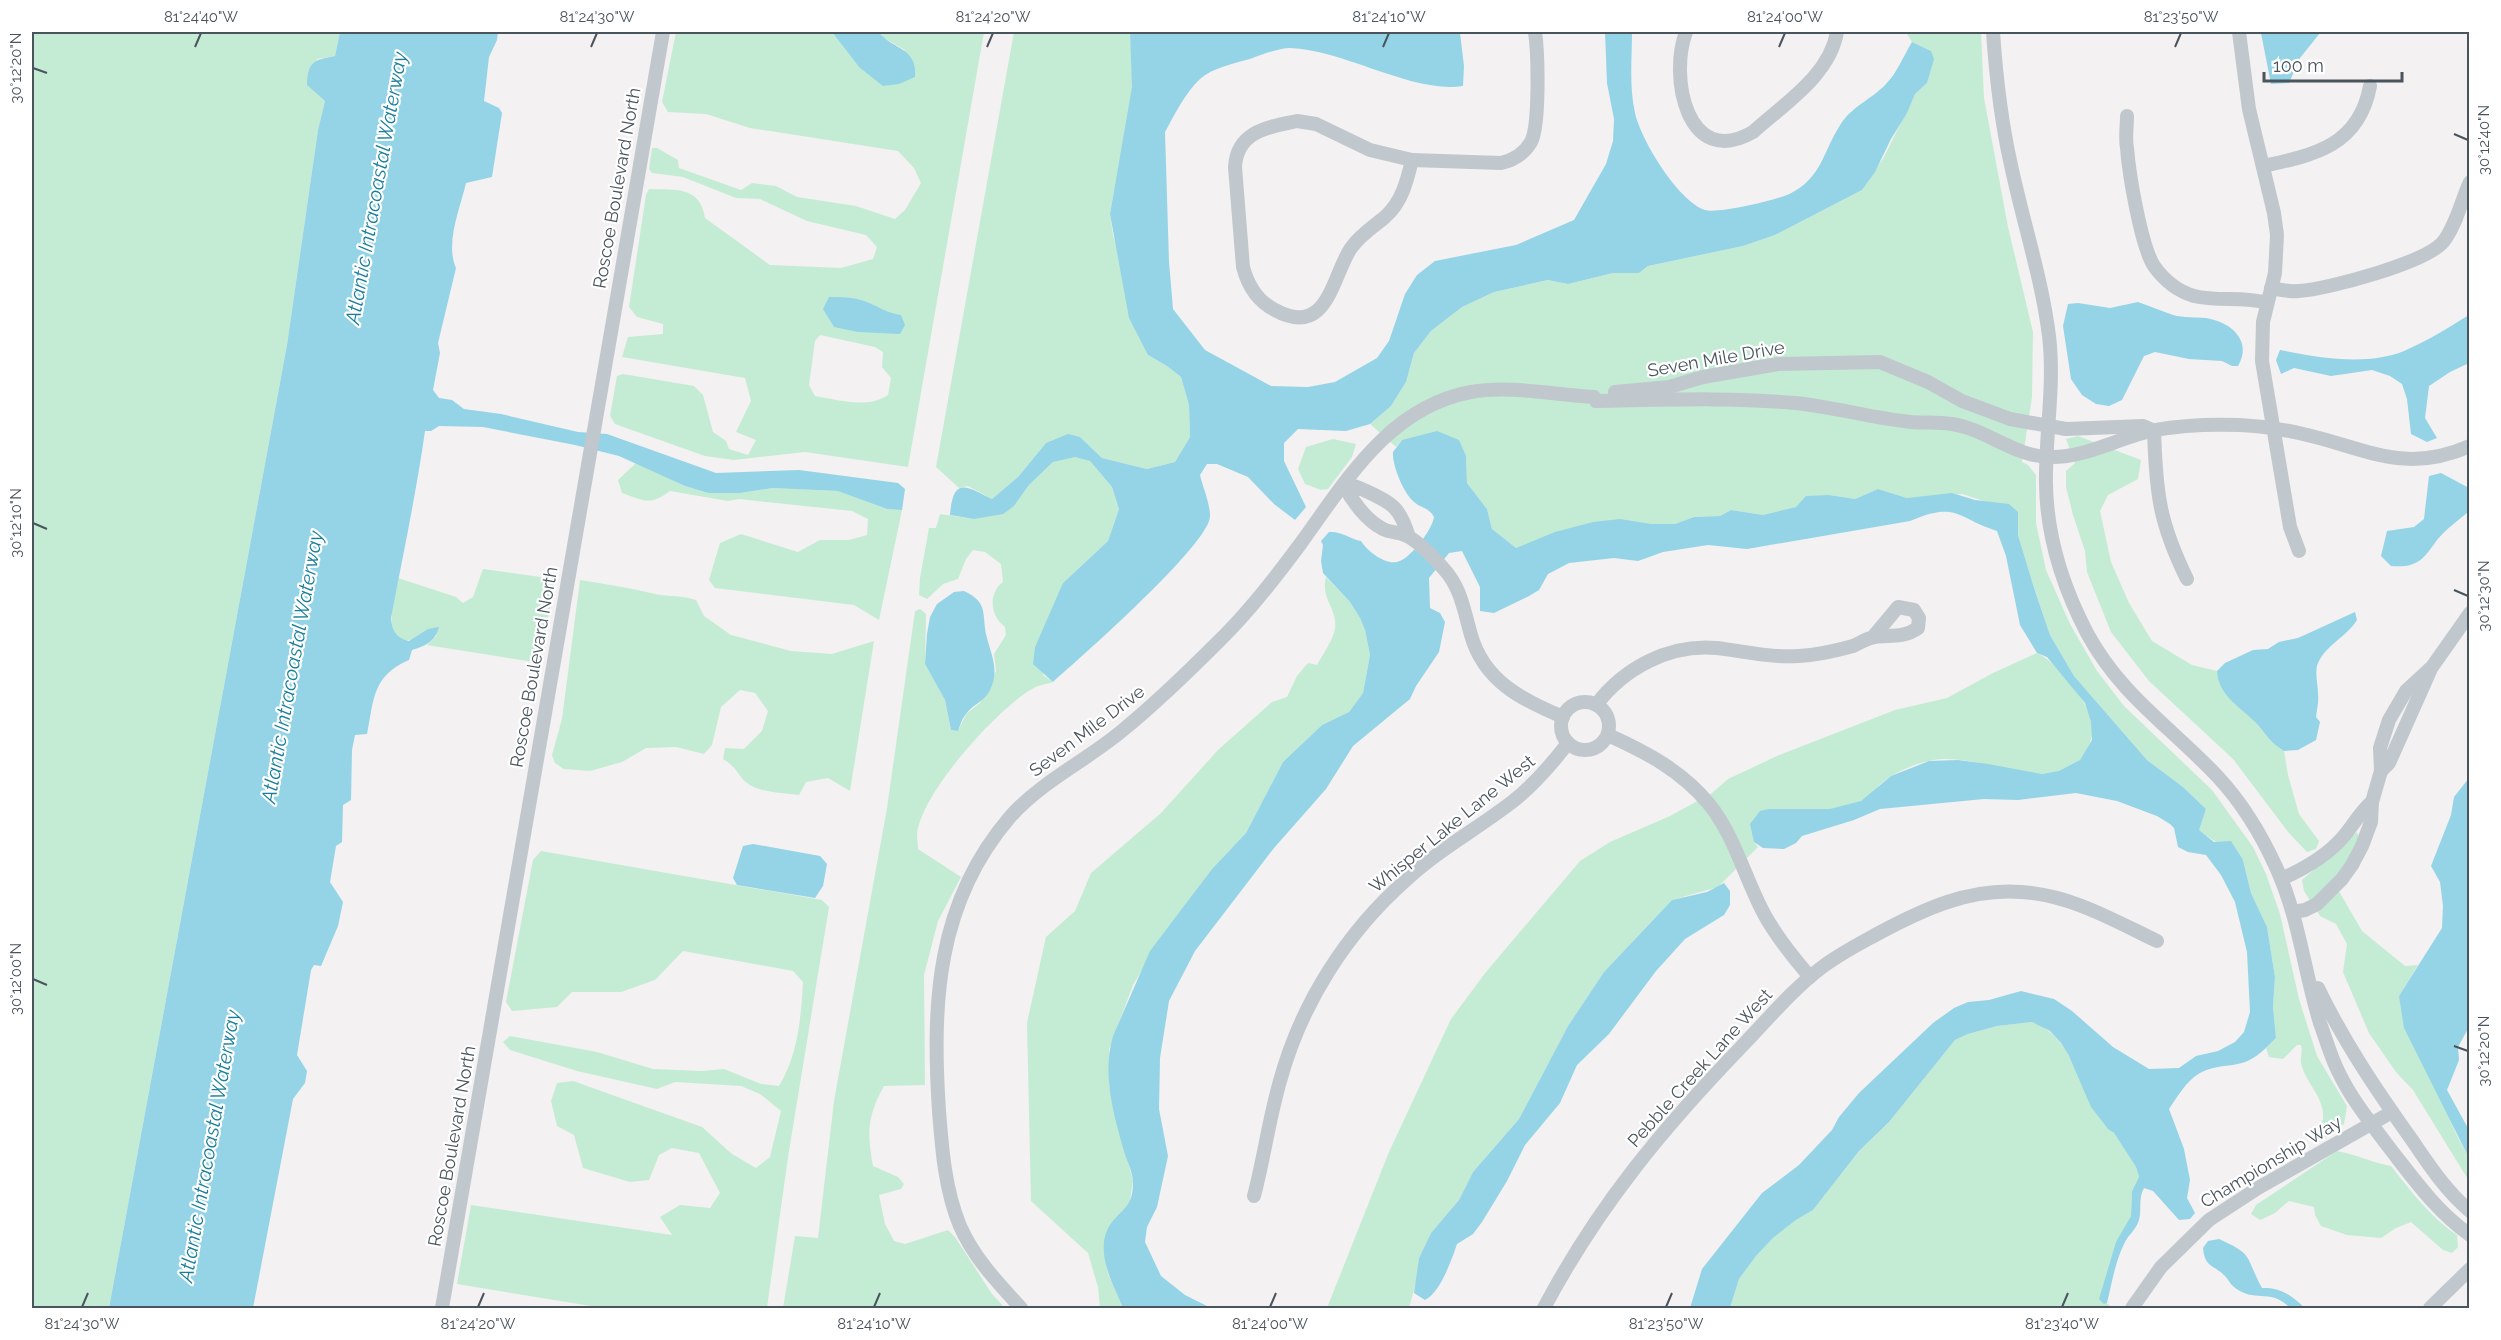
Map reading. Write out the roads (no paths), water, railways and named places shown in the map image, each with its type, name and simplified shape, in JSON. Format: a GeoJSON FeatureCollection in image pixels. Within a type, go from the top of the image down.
{"type":"FeatureCollection","features":[{"type":"Feature","properties":{"kind":"street","name":"Roscoe Boulevard North"},"geometry":{"type":"LineString","coordinates":[[442,1308],[663,32]]}},
{"type":"Feature","properties":{"kind":"street"},"geometry":{"type":"LineString","coordinates":[[1412,160],[1407,182],[1395,206],[1356,241],[1349,251],[1336,284],[1322,305],[1310,314],[1294,317],[1275,310],[1257,296],[1251,288],[1243,267],[1235,167],[1238,153],[1248,137],[1263,128],[1297,121],[1308,122],[1370,150],[1412,160],[1502,163],[1510,161],[1525,151],[1531,142],[1536,125],[1534,32]]}},
{"type":"Feature","properties":{"kind":"street"},"geometry":{"type":"LineString","coordinates":[[1686,32],[1682,47],[1680,74],[1686,106],[1692,121],[1702,133],[1711,139],[1726,142],[1744,138],[1754,132],[1812,79],[1830,55],[1838,32]]}},
{"type":"Feature","properties":{"kind":"street"},"geometry":{"type":"LineString","coordinates":[[1993,32],[1996,77],[2006,141],[2048,329],[2051,365],[2047,457],[2048,506],[2056,557],[2074,606],[2103,661],[2129,694],[2202,762],[2240,804],[2267,848],[2281,879],[2293,912],[2320,1021],[2339,1073],[2371,1123],[2423,1192],[2453,1224],[2469,1235]]}},
{"type":"Feature","properties":{"kind":"street"},"geometry":{"type":"LineString","coordinates":[[2239,32],[2244,82],[2277,235],[2275,273],[2261,342],[2262,361],[2290,527],[2299,550]]}},
{"type":"Feature","properties":{"kind":"street"},"geometry":{"type":"LineString","coordinates":[[2263,166],[2307,156],[2337,141],[2360,115],[2370,86]]}},
{"type":"Feature","properties":{"kind":"street"},"geometry":{"type":"LineString","coordinates":[[2127,116],[2127,148],[2144,241],[2154,265],[2170,284],[2195,296],[2244,298],[2268,303]]}},
{"type":"Feature","properties":{"kind":"street"},"geometry":{"type":"LineString","coordinates":[[2271,288],[2290,291],[2309,290],[2377,273],[2434,250],[2448,233],[2469,182]]}},
{"type":"Feature","properties":{"kind":"street","name":"Seven Mile Drive"},"geometry":{"type":"LineString","coordinates":[[1021,1308],[994,1279],[969,1244],[953,1207],[945,1170],[936,1070],[936,1010],[945,947],[961,898],[987,848],[1012,816],[1044,785],[1123,731],[1213,648],[1271,582],[1368,453],[1399,424],[1422,410],[1456,396],[1490,390],[1594,397],[1596,394],[1670,387],[1703,377],[1778,364],[1880,362],[1928,382],[1962,401],[2010,418],[2066,429],[2143,426],[2154,430]]}},
{"type":"Feature","properties":{"kind":"street","name":"Seven Mile Drive"},"geometry":{"type":"LineString","coordinates":[[1594,397],[1596,401],[1724,399],[1796,404],[1911,422],[1953,424],[1977,431],[2015,449],[2047,457]]}},
{"type":"Feature","properties":{"kind":"street"},"geometry":{"type":"LineString","coordinates":[[2047,457],[2082,452],[2154,430],[2205,425],[2273,428],[2328,440],[2362,452],[2400,459],[2434,457],[2469,446]]}},
{"type":"Feature","properties":{"kind":"street"},"geometry":{"type":"LineString","coordinates":[[2154,430],[2155,480],[2160,513],[2171,546],[2187,579]]}},
{"type":"Feature","properties":{"kind":"street"},"geometry":{"type":"LineString","coordinates":[[1413,541],[1399,513],[1391,503],[1355,485],[1344,485],[1350,498],[1371,520],[1384,529],[1413,541],[1442,568],[1459,592],[1477,651],[1494,677],[1515,695],[1563,717]]}},
{"type":"Feature","properties":{"kind":"street"},"geometry":{"type":"LineString","coordinates":[[2293,912],[2305,910],[2317,904],[2342,879],[2362,846],[2371,822],[2372,802],[2381,771],[2380,748],[2389,720],[2406,691],[2432,667],[2469,613]]}},
{"type":"Feature","properties":{"kind":"street"},"geometry":{"type":"LineString","coordinates":[[1596,705],[1619,679],[1643,664],[1670,653],[1702,648],[1774,656],[1811,655],[1855,645],[1873,637]]}},
{"type":"Feature","properties":{"kind":"street"},"geometry":{"type":"LineString","coordinates":[[1582,702],[1596,705],[1609,720],[1608,735],[1602,743],[1589,750],[1582,750],[1568,743],[1562,732],[1563,717],[1574,704],[1582,702]]}},
{"type":"Feature","properties":{"kind":"street"},"geometry":{"type":"LineString","coordinates":[[1608,735],[1636,748],[1674,771],[1709,803],[1731,840],[1771,927],[1810,977]]}},
{"type":"Feature","properties":{"kind":"street","name":"Whisper Lake Lane West"},"geometry":{"type":"LineString","coordinates":[[1254,1196],[1272,1109],[1291,1045],[1313,998],[1345,947],[1381,903],[1406,879],[1531,787],[1568,743]]}},
{"type":"Feature","properties":{"kind":"street"},"geometry":{"type":"LineString","coordinates":[[2281,879],[2308,867],[2337,844],[2363,809],[2372,802]]}},
{"type":"Feature","properties":{"kind":"street","name":"Pebble Creek Lane West"},"geometry":{"type":"LineString","coordinates":[[1545,1308],[1585,1236],[1646,1151],[1705,1085],[1810,977],[1838,956],[1918,913],[1955,899],[1994,892],[2020,891],[2065,899],[2157,941]]}},
{"type":"Feature","properties":{"kind":"street"},"geometry":{"type":"LineString","coordinates":[[2308,967],[2346,1042],[2392,1112],[2438,1176],[2469,1211]]}},
{"type":"Feature","properties":{"kind":"street","name":"Championship Way"},"geometry":{"type":"LineString","coordinates":[[2132,1308],[2161,1267],[2209,1220],[2258,1188],[2392,1112]]}},
{"type":"Feature","properties":{"kind":"street"},"geometry":{"type":"LineString","coordinates":[[2430,1308],[2469,1269]]}},
{"type":"Feature","properties":{"kind":"water","name":"Atlantic Intracoastal Waterway"},"geometry":{"type":"Polygon","coordinates":[[[340,32],[498,32],[489,57],[484,101],[499,108],[502,113],[492,177],[466,183],[455,226],[452,248],[456,268],[438,343],[440,353],[433,390],[439,398],[452,400],[464,409],[501,414],[578,432],[607,434],[716,473],[799,470],[898,483],[905,489],[902,510],[887,509],[838,491],[773,488],[740,493],[708,493],[685,486],[619,456],[575,445],[483,427],[439,426],[431,431],[425,431],[391,618],[392,627],[396,633],[409,641],[428,629],[439,627],[432,640],[412,650],[409,660],[397,666],[381,681],[374,699],[367,734],[355,735],[352,750],[351,800],[343,805],[342,842],[336,846],[330,882],[343,902],[338,926],[321,966],[314,965],[311,970],[297,1055],[307,1071],[305,1083],[293,1099],[253,1308],[109,1308],[287,345],[318,130],[325,101],[307,85],[309,71],[313,63],[335,56],[340,32]]]}},
{"type":"Feature","properties":{"kind":"water"},"geometry":{"type":"Polygon","coordinates":[[[832,32],[879,32],[908,54],[915,67],[915,77],[899,84],[883,86],[859,67],[832,32]]]}},
{"type":"Feature","properties":{"kind":"water"},"geometry":{"type":"Polygon","coordinates":[[[1130,32],[1460,33],[1464,66],[1463,86],[1443,87],[1423,84],[1333,56],[1285,48],[1224,66],[1205,75],[1185,97],[1165,132],[1169,262],[1173,309],[1205,350],[1271,386],[1308,387],[1335,382],[1377,358],[1389,341],[1405,294],[1417,275],[1435,261],[1516,245],[1574,220],[1606,164],[1613,141],[1614,119],[1607,83],[1605,32],[1632,32],[1631,82],[1633,103],[1639,125],[1662,168],[1684,195],[1694,204],[1712,211],[1749,206],[1776,199],[1803,186],[1821,163],[1844,120],[1890,80],[1912,42],[1931,51],[1934,59],[1927,83],[1915,94],[1875,172],[1862,190],[1775,235],[1743,246],[1648,266],[1639,273],[1613,273],[1568,284],[1548,280],[1494,292],[1462,307],[1431,331],[1414,353],[1406,382],[1391,406],[1370,424],[1346,431],[1298,429],[1284,443],[1284,461],[1306,507],[1295,520],[1274,504],[1248,477],[1217,464],[1207,464],[1200,475],[1210,511],[1205,530],[1190,550],[1142,600],[1053,682],[1033,664],[1035,647],[1063,583],[1108,541],[1119,509],[1112,487],[1090,461],[1075,457],[1053,462],[1029,485],[1014,506],[1003,514],[974,519],[950,515],[954,494],[958,489],[968,488],[992,499],[1018,477],[1046,443],[1068,434],[1080,437],[1102,458],[1147,469],[1175,462],[1190,437],[1189,405],[1181,377],[1148,355],[1129,318],[1110,214],[1132,87],[1130,32]]]}},
{"type":"Feature","properties":{"kind":"water"},"geometry":{"type":"Polygon","coordinates":[[[2327,32],[2320,33],[2300,58],[2289,83],[2271,84],[2261,33],[2327,32]]]}},
{"type":"Feature","properties":{"kind":"water"},"geometry":{"type":"Polygon","coordinates":[[[829,297],[864,301],[901,315],[905,325],[900,334],[858,332],[834,327],[823,309],[829,297]]]}},
{"type":"Feature","properties":{"kind":"water"},"geometry":{"type":"Polygon","coordinates":[[[2138,302],[2173,315],[2215,320],[2231,328],[2241,341],[2243,349],[2238,366],[2222,361],[2189,359],[2155,352],[2144,356],[2122,400],[2109,406],[2096,404],[2082,395],[2071,379],[2063,326],[2068,304],[2078,303],[2110,308],[2138,302]]]}},
{"type":"Feature","properties":{"kind":"water"},"geometry":{"type":"Polygon","coordinates":[[[2469,315],[2469,363],[2429,386],[2425,418],[2437,438],[2427,442],[2411,434],[2407,399],[2402,384],[2390,376],[2372,370],[2331,376],[2294,368],[2281,374],[2276,360],[2280,350],[2343,359],[2390,356],[2421,343],[2469,315]]]}},
{"type":"Feature","properties":{"kind":"water"},"geometry":{"type":"Polygon","coordinates":[[[1437,431],[1459,440],[1466,456],[1467,483],[1487,509],[1492,529],[1516,548],[1555,532],[1593,522],[1620,519],[1651,524],[1675,524],[1694,517],[1720,516],[1731,510],[1763,515],[1796,507],[1806,496],[1829,495],[1855,499],[1878,489],[1907,498],[1952,493],[1975,500],[2009,504],[2018,512],[2018,535],[2050,635],[2074,676],[2147,760],[2183,787],[2206,809],[2199,830],[2214,842],[2231,841],[2243,860],[2251,893],[2267,927],[2275,977],[2273,1007],[2276,1038],[2252,1059],[2210,1069],[2195,1076],[2186,1084],[2169,1109],[2184,1149],[2190,1180],[2187,1198],[2195,1213],[2190,1219],[2179,1220],[2153,1191],[2144,1188],[2139,1220],[2121,1251],[2107,1303],[2104,1304],[2099,1299],[2116,1242],[2131,1216],[2132,1191],[2139,1177],[2136,1167],[2114,1133],[2108,1129],[2091,1107],[2061,1043],[2050,1031],[2032,1022],[1997,1026],[1955,1040],[1889,1122],[1859,1151],[1813,1210],[1773,1238],[1756,1256],[1739,1279],[1730,1308],[1690,1308],[1702,1269],[1762,1193],[1799,1165],[1832,1130],[1839,1117],[1859,1093],[1933,1023],[1954,1008],[1968,1002],[1989,1000],[2021,991],[2054,999],[2072,1011],[2113,1047],[2149,1069],[2179,1068],[2196,1056],[2218,1051],[2235,1042],[2244,1032],[2250,1012],[2247,952],[2235,902],[2221,875],[2206,855],[2188,852],[2178,847],[2174,828],[2157,816],[2117,801],[2076,793],[2018,800],[1984,799],[1880,809],[1854,820],[1802,836],[1796,843],[1784,849],[1763,848],[1754,842],[1750,824],[1760,811],[1830,809],[1861,801],[1891,776],[1929,761],[1958,760],[2042,774],[2059,771],[2080,760],[2092,740],[2091,722],[2085,703],[2047,657],[2037,653],[2020,625],[2006,556],[1997,531],[1956,514],[1938,512],[1910,521],[1747,549],[1708,545],[1663,552],[1638,561],[1614,558],[1569,563],[1548,574],[1539,590],[1494,613],[1480,611],[1480,587],[1462,551],[1449,553],[1429,578],[1430,608],[1440,613],[1445,622],[1439,652],[1410,699],[1353,746],[1326,789],[1274,848],[1195,951],[1169,1001],[1160,1058],[1159,1109],[1168,1156],[1157,1207],[1147,1227],[1145,1242],[1161,1276],[1185,1295],[1211,1308],[1123,1308],[1106,1266],[1104,1254],[1106,1232],[1130,1201],[1133,1190],[1132,1174],[1124,1152],[1110,1092],[1109,1064],[1113,1036],[1150,951],[1212,869],[1246,833],[1283,762],[1322,725],[1349,712],[1363,693],[1370,655],[1365,630],[1350,602],[1323,573],[1321,541],[1329,532],[1342,534],[1361,541],[1373,553],[1389,562],[1400,561],[1410,554],[1426,535],[1434,517],[1429,511],[1415,503],[1405,491],[1396,471],[1393,452],[1402,440],[1437,431]]]}},
{"type":"Feature","properties":{"kind":"water"},"geometry":{"type":"Polygon","coordinates":[[[2441,473],[2469,488],[2469,511],[2444,532],[2423,558],[2407,566],[2391,566],[2381,556],[2387,531],[2414,527],[2424,519],[2429,476],[2441,473]]]}},
{"type":"Feature","properties":{"kind":"water"},"geometry":{"type":"Polygon","coordinates":[[[964,591],[978,600],[981,605],[995,671],[989,692],[971,708],[962,720],[958,731],[951,730],[945,700],[925,664],[930,617],[937,604],[954,592],[964,591]]]}},
{"type":"Feature","properties":{"kind":"water"},"geometry":{"type":"Polygon","coordinates":[[[2355,612],[2357,620],[2353,626],[2324,653],[2317,666],[2316,717],[2320,722],[2316,740],[2298,750],[2284,751],[2226,695],[2218,680],[2217,671],[2225,663],[2253,650],[2268,649],[2279,642],[2298,638],[2355,612]]]}},
{"type":"Feature","properties":{"kind":"water"},"geometry":{"type":"Polygon","coordinates":[[[2469,778],[2469,1027],[2458,1047],[2459,1060],[2447,1090],[2469,1130],[2469,1158],[2404,1028],[2399,996],[2442,928],[2443,906],[2440,882],[2431,866],[2451,815],[2454,797],[2469,778]]]}},
{"type":"Feature","properties":{"kind":"water"},"geometry":{"type":"Polygon","coordinates":[[[753,844],[820,856],[827,864],[823,886],[815,898],[737,885],[733,878],[743,846],[753,844]]]}},
{"type":"Feature","properties":{"kind":"water"},"geometry":{"type":"Polygon","coordinates":[[[1724,883],[1730,891],[1730,905],[1724,915],[1685,939],[1656,971],[1609,1034],[1577,1065],[1560,1103],[1525,1145],[1507,1181],[1482,1222],[1473,1234],[1457,1244],[1445,1275],[1436,1290],[1425,1300],[1414,1293],[1419,1258],[1431,1233],[1459,1200],[1473,1172],[1519,1119],[1568,1026],[1604,972],[1672,900],[1707,892],[1724,883]]]}},
{"type":"Feature","properties":{"kind":"water"},"geometry":{"type":"Polygon","coordinates":[[[2219,1239],[2244,1253],[2262,1288],[2286,1293],[2305,1308],[2290,1308],[2276,1298],[2249,1294],[2234,1287],[2208,1262],[2204,1254],[2203,1248],[2208,1241],[2219,1239]]]}}]}
